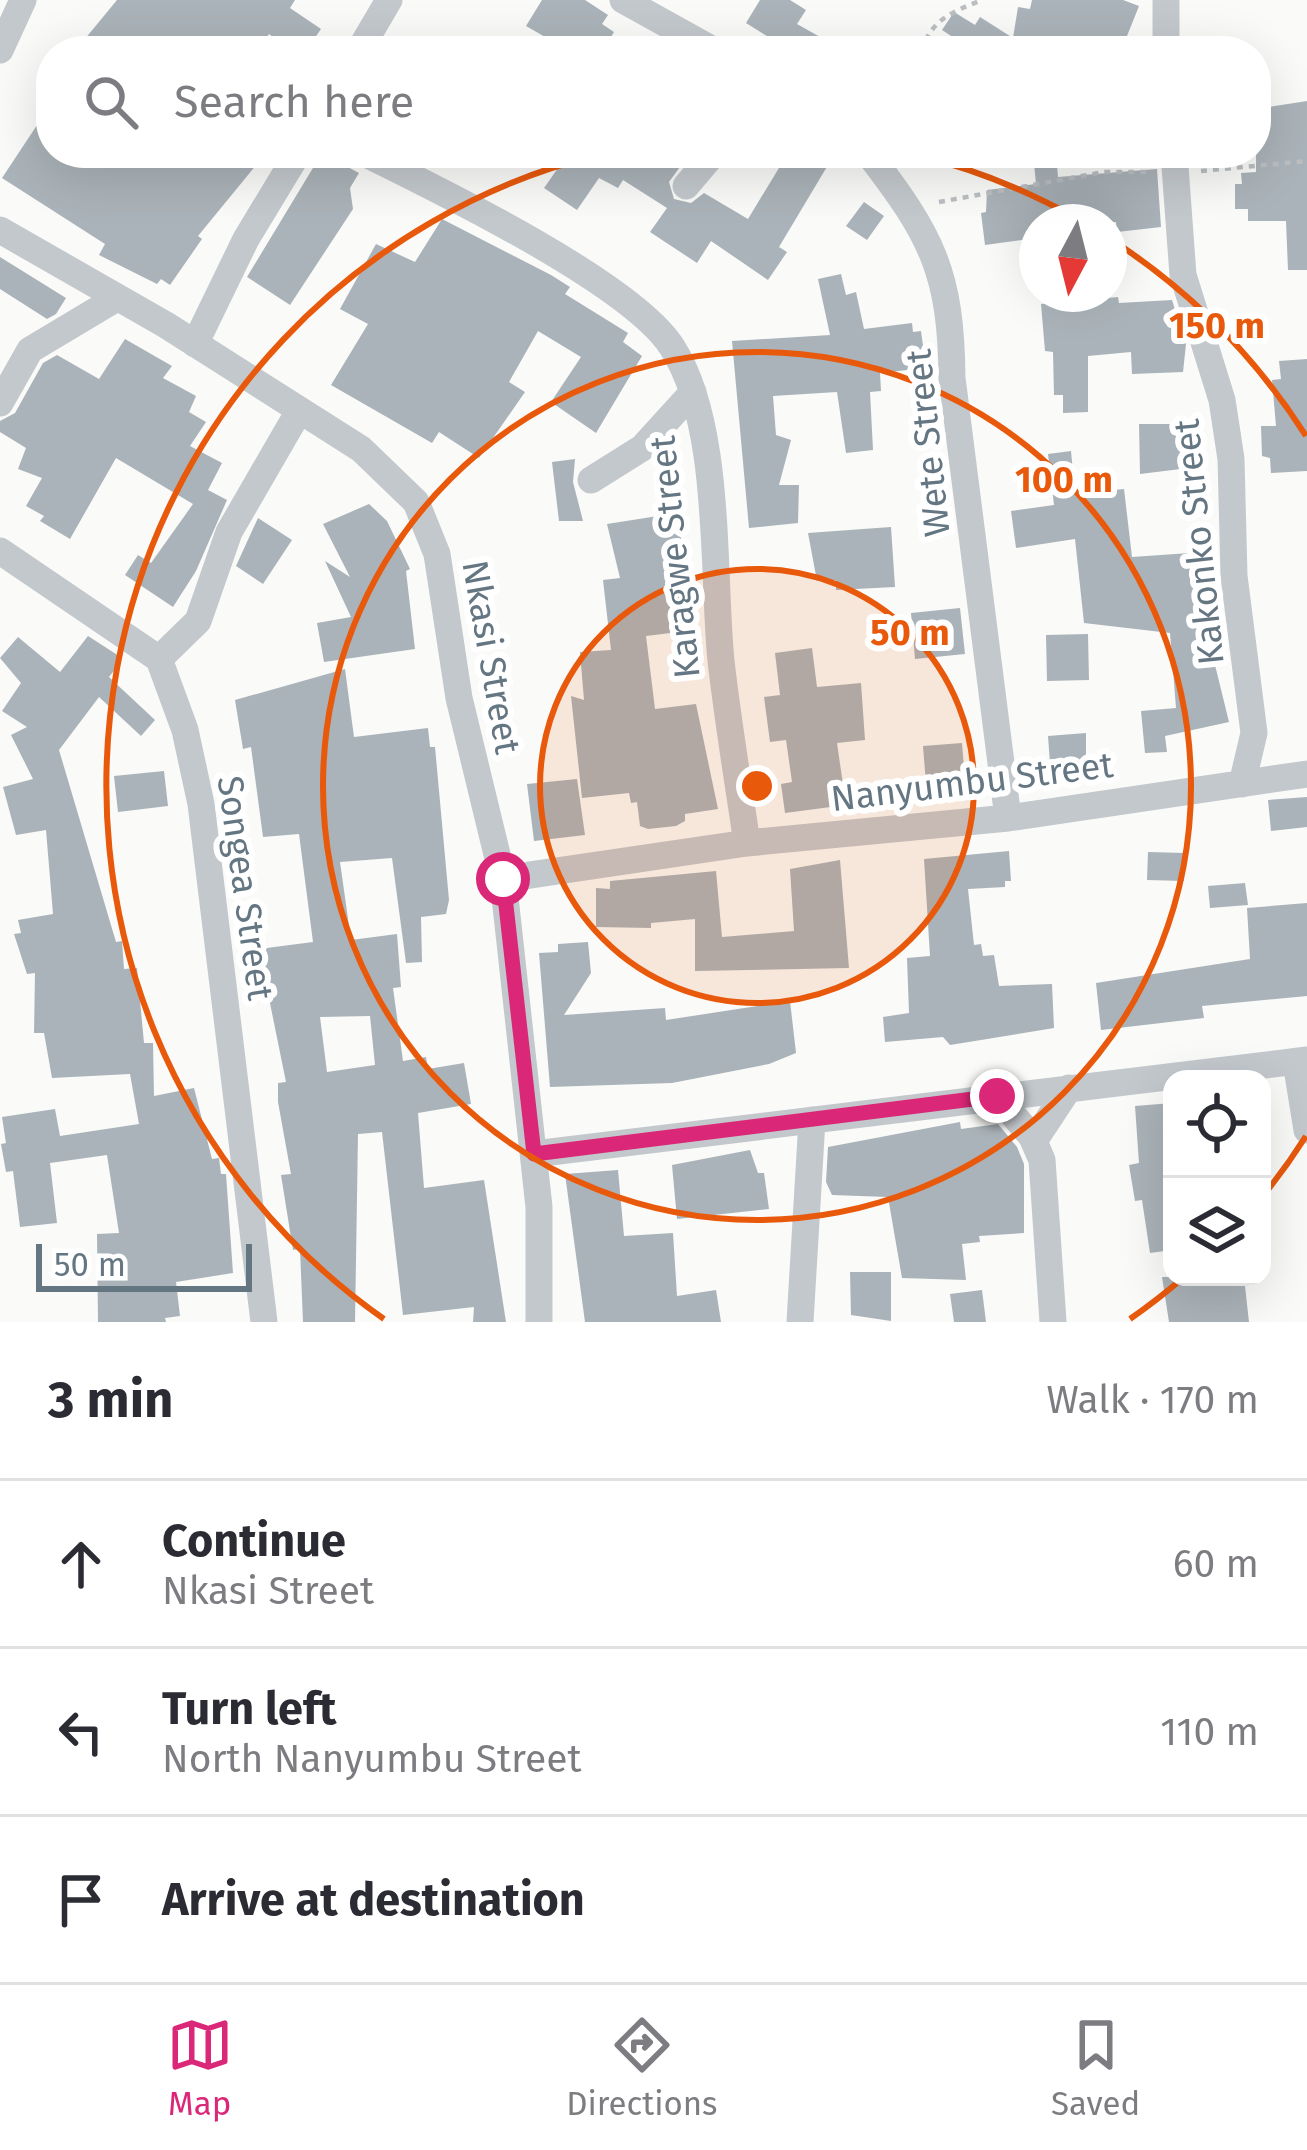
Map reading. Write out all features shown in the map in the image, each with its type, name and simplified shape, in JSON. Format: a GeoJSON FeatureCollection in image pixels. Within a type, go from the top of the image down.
{"type":"FeatureCollection","features":[{"type":"Feature","properties":{"kind":"street"},"geometry":{"type":"LineString","coordinates":[[0,50],[23,0]]}},
{"type":"Feature","properties":{"kind":"street"},"geometry":{"type":"LineString","coordinates":[[368,36],[389,0]]}},
{"type":"Feature","properties":{"kind":"street"},"geometry":{"type":"LineString","coordinates":[[623,0],[688,36]]}},
{"type":"Feature","properties":{"kind":"street"},"geometry":{"type":"LineString","coordinates":[[1166,0],[1166,36]]}},
{"type":"Feature","properties":{"kind":"street"},"geometry":{"type":"LineString","coordinates":[[195,344],[246,239],[289,168]]}},
{"type":"Feature","properties":{"kind":"street","name":"Karagwe Street"},"geometry":{"type":"LineString","coordinates":[[391,168],[580,271],[645,314],[673,348],[693,392],[747,843]]}},
{"type":"Feature","properties":{"kind":"street"},"geometry":{"type":"LineString","coordinates":[[686,186],[701,168]]}},
{"type":"Feature","properties":{"kind":"street","name":"Wete Street"},"geometry":{"type":"LineString","coordinates":[[879,168],[910,208],[938,260],[952,314],[952,378],[1008,818]]}},
{"type":"Feature","properties":{"kind":"street","name":"Kakonko Street"},"geometry":{"type":"LineString","coordinates":[[1175,168],[1183,274],[1222,400],[1231,459],[1234,576],[1254,733],[1242,784]]}},
{"type":"Feature","properties":{"kind":"street","name":"Nkasi Street"},"geometry":{"type":"LineString","coordinates":[[0,230],[195,344],[361,449],[416,502],[436,554],[459,698],[503,879],[534,1154],[542,1273],[539,1322]]}},
{"type":"Feature","properties":{"kind":"street"},"geometry":{"type":"LineString","coordinates":[[0,403],[30,350],[117,298]]}},
{"type":"Feature","properties":{"kind":"street"},"geometry":{"type":"LineString","coordinates":[[591,480],[642,448],[693,392]]}},
{"type":"Feature","properties":{"kind":"street"},"geometry":{"type":"LineString","coordinates":[[0,551],[159,659],[198,621],[229,532],[298,411]]}},
{"type":"Feature","properties":{"kind":"street","name":"Songea Street"},"geometry":{"type":"LineString","coordinates":[[159,659],[185,730],[201,804],[264,1322]]}},
{"type":"Feature","properties":{"kind":"street","name":"Nanyumbu Street"},"geometry":{"type":"LineString","coordinates":[[503,879],[747,843],[1008,818],[1307,774]]}},
{"type":"Feature","properties":{"kind":"street"},"geometry":{"type":"LineString","coordinates":[[534,1154],[1301,1061],[1307,1130]]}},
{"type":"Feature","properties":{"kind":"street"},"geometry":{"type":"LineString","coordinates":[[1034,1142],[1069,1088]]}},
{"type":"Feature","properties":{"kind":"street"},"geometry":{"type":"LineString","coordinates":[[997,1096],[1034,1142],[1045,1188],[1053,1322]]}},
{"type":"Feature","properties":{"kind":"street"},"geometry":{"type":"LineString","coordinates":[[800,1322],[812,1120]]}},
{"type":"Feature","properties":{"kind":"path"},"geometry":{"type":"LineString","coordinates":[[926,36],[945,14],[982,0]]}},
{"type":"Feature","properties":{"kind":"path"},"geometry":{"type":"LineString","coordinates":[[1271,162],[1307,161]]}},
{"type":"Feature","properties":{"kind":"path"},"geometry":{"type":"LineString","coordinates":[[910,208],[1136,168]]}},
{"type":"Feature","properties":{"kind":"building"},"geometry":{"type":"Polygon","coordinates":[[[117,0],[295,0],[290,8],[321,29],[316,36],[87,36],[117,0]]]}},
{"type":"Feature","properties":{"kind":"building"},"geometry":{"type":"Polygon","coordinates":[[[542,0],[585,0],[608,15],[602,24],[614,32],[612,36],[544,36],[526,26],[542,0]]]}},
{"type":"Feature","properties":{"kind":"building"},"geometry":{"type":"Polygon","coordinates":[[[760,0],[790,0],[806,10],[797,24],[818,36],[767,36],[746,23],[760,0]]]}},
{"type":"Feature","properties":{"kind":"building"},"geometry":{"type":"Polygon","coordinates":[[[1032,0],[1123,0],[1139,6],[1127,36],[1013,36],[1018,7],[1030,9],[1032,0]]]}},
{"type":"Feature","properties":{"kind":"building"},"geometry":{"type":"Polygon","coordinates":[[[954,12],[975,25],[980,17],[1010,36],[951,36],[942,30],[954,12]]]}},
{"type":"Feature","properties":{"kind":"building"},"geometry":{"type":"Polygon","coordinates":[[[1307,101],[1307,270],[1288,270],[1286,221],[1248,221],[1248,209],[1235,209],[1235,184],[1242,184],[1241,173],[1271,168],[1271,106],[1307,101]]]}},
{"type":"Feature","properties":{"kind":"building"},"geometry":{"type":"Polygon","coordinates":[[[36,127],[36,168],[254,168],[198,236],[202,239],[170,285],[161,279],[157,284],[99,255],[105,244],[2,178],[36,127]]]}},
{"type":"Feature","properties":{"kind":"building"},"geometry":{"type":"Polygon","coordinates":[[[313,168],[350,168],[359,173],[350,188],[353,209],[290,305],[247,277],[313,168]]]}},
{"type":"Feature","properties":{"kind":"building"},"geometry":{"type":"Polygon","coordinates":[[[558,168],[679,168],[669,182],[674,199],[691,203],[704,193],[748,219],[779,168],[826,168],[779,247],[787,252],[768,280],[711,241],[697,263],[650,232],[667,208],[623,180],[618,188],[599,178],[577,210],[544,188],[558,168]]]}},
{"type":"Feature","properties":{"kind":"building"},"geometry":{"type":"Polygon","coordinates":[[[1034,168],[1057,168],[1058,177],[1157,169],[1161,227],[1127,231],[1127,204],[1019,204],[1019,240],[985,245],[981,213],[986,212],[987,190],[1036,184],[1034,168]]]}},
{"type":"Feature","properties":{"kind":"building"},"geometry":{"type":"Polygon","coordinates":[[[864,202],[884,216],[867,240],[846,226],[864,202]]]}},
{"type":"Feature","properties":{"kind":"building"},"geometry":{"type":"Polygon","coordinates":[[[442,219],[551,275],[570,287],[565,294],[628,333],[623,342],[642,356],[596,433],[551,402],[581,357],[538,331],[509,382],[525,392],[479,458],[439,432],[432,443],[331,385],[368,324],[340,309],[376,244],[415,262],[442,219]]]}},
{"type":"Feature","properties":{"kind":"building"},"geometry":{"type":"Polygon","coordinates":[[[0,257],[66,298],[56,314],[47,319],[0,289],[0,257]]]}},
{"type":"Feature","properties":{"kind":"building"},"geometry":{"type":"Polygon","coordinates":[[[841,274],[846,295],[856,292],[864,329],[912,323],[913,332],[921,331],[926,368],[880,373],[881,391],[870,392],[873,450],[846,453],[837,392],[773,396],[776,435],[791,440],[779,485],[799,485],[798,523],[749,528],[732,341],[830,335],[818,279],[841,274]]]}},
{"type":"Feature","properties":{"kind":"building"},"geometry":{"type":"Polygon","coordinates":[[[1172,300],[1186,344],[1183,372],[1132,374],[1131,352],[1088,356],[1088,412],[1063,413],[1063,395],[1054,395],[1053,352],[1045,351],[1042,312],[1127,312],[1127,303],[1172,300]]]}},
{"type":"Feature","properties":{"kind":"building"},"geometry":{"type":"Polygon","coordinates":[[[125,339],[172,366],[163,378],[196,396],[189,412],[206,422],[190,446],[222,463],[208,490],[227,500],[196,571],[173,607],[125,575],[138,555],[151,563],[193,504],[116,458],[70,539],[40,521],[44,516],[26,506],[42,478],[18,469],[26,448],[0,432],[0,421],[15,413],[43,363],[57,355],[99,379],[125,339]]]}},
{"type":"Feature","properties":{"kind":"building"},"geometry":{"type":"Polygon","coordinates":[[[1307,359],[1307,471],[1271,473],[1270,458],[1262,456],[1261,426],[1276,426],[1272,380],[1281,379],[1279,361],[1307,359]]]}},
{"type":"Feature","properties":{"kind":"building"},"geometry":{"type":"Polygon","coordinates":[[[1139,424],[1187,424],[1189,468],[1140,474],[1139,424]]]}},
{"type":"Feature","properties":{"kind":"building"},"geometry":{"type":"Polygon","coordinates":[[[1071,451],[1075,494],[1124,489],[1132,557],[1190,553],[1191,567],[1200,567],[1204,623],[1221,621],[1224,664],[1215,665],[1229,722],[1165,736],[1167,752],[1145,753],[1141,711],[1176,708],[1170,633],[1084,623],[1075,539],[1016,548],[1011,511],[1054,505],[1048,454],[1071,451]]]}},
{"type":"Feature","properties":{"kind":"building"},"geometry":{"type":"Polygon","coordinates":[[[575,459],[573,482],[583,521],[559,521],[552,462],[575,459]]]}},
{"type":"Feature","properties":{"kind":"building"},"geometry":{"type":"Polygon","coordinates":[[[369,504],[387,521],[410,569],[406,571],[415,649],[324,662],[317,623],[351,617],[325,561],[350,577],[323,524],[369,504]]]}},
{"type":"Feature","properties":{"kind":"building"},"geometry":{"type":"Polygon","coordinates":[[[677,513],[695,630],[646,636],[655,709],[696,704],[718,809],[685,814],[685,821],[676,826],[648,829],[640,826],[637,802],[631,803],[629,793],[582,798],[571,696],[584,700],[580,652],[611,650],[603,580],[620,578],[607,524],[677,513]]]}},
{"type":"Feature","properties":{"kind":"building"},"geometry":{"type":"Polygon","coordinates":[[[258,518],[292,540],[263,584],[236,566],[258,518]]]}},
{"type":"Feature","properties":{"kind":"building"},"geometry":{"type":"Polygon","coordinates":[[[891,527],[895,587],[836,590],[836,580],[817,581],[808,533],[891,527]]]}},
{"type":"Feature","properties":{"kind":"building"},"geometry":{"type":"Polygon","coordinates":[[[960,608],[965,654],[915,659],[911,613],[960,608]]]}},
{"type":"Feature","properties":{"kind":"building"},"geometry":{"type":"Polygon","coordinates":[[[1088,634],[1089,680],[1047,681],[1046,635],[1088,634]]]}},
{"type":"Feature","properties":{"kind":"building"},"geometry":{"type":"Polygon","coordinates":[[[88,636],[119,656],[121,662],[109,677],[155,720],[141,736],[99,697],[59,750],[116,942],[122,941],[124,969],[137,968],[144,1043],[153,1043],[154,1096],[194,1088],[212,1159],[219,1158],[221,1174],[226,1174],[233,1273],[176,1282],[180,1316],[165,1318],[166,1322],[98,1322],[97,1234],[119,1233],[107,1155],[50,1163],[57,1223],[20,1227],[13,1171],[6,1172],[1,1144],[6,1143],[2,1117],[55,1109],[60,1136],[139,1124],[130,1074],[52,1078],[44,1033],[34,1033],[35,973],[27,974],[14,934],[21,933],[18,920],[53,914],[46,830],[16,835],[3,787],[33,779],[11,735],[27,727],[2,711],[21,683],[0,658],[18,637],[60,672],[88,636]]]}},
{"type":"Feature","properties":{"kind":"building"},"geometry":{"type":"Polygon","coordinates":[[[812,648],[817,687],[861,683],[865,740],[837,743],[846,805],[785,813],[781,784],[792,782],[786,740],[770,742],[764,697],[780,695],[775,653],[812,648]]]}},
{"type":"Feature","properties":{"kind":"building"},"geometry":{"type":"Polygon","coordinates":[[[345,669],[354,737],[428,728],[430,747],[435,747],[449,900],[446,914],[421,917],[422,962],[406,963],[392,858],[340,862],[351,940],[397,934],[401,987],[393,988],[403,1061],[426,1057],[428,1069],[464,1063],[471,1104],[418,1113],[424,1188],[484,1180],[506,1322],[473,1322],[474,1307],[403,1315],[382,1132],[358,1134],[355,1322],[303,1322],[300,1249],[293,1250],[281,1175],[291,1174],[278,1102],[278,1083],[286,1082],[259,949],[313,942],[299,834],[263,837],[251,747],[243,749],[235,700],[345,669]],[[370,1016],[320,1017],[327,1072],[375,1065],[370,1016]]]}},
{"type":"Feature","properties":{"kind":"building"},"geometry":{"type":"Polygon","coordinates":[[[1086,733],[1086,775],[1051,778],[1048,736],[1086,733]]]}},
{"type":"Feature","properties":{"kind":"building"},"geometry":{"type":"Polygon","coordinates":[[[962,743],[965,781],[926,784],[923,746],[962,743]]]}},
{"type":"Feature","properties":{"kind":"building"},"geometry":{"type":"Polygon","coordinates":[[[164,771],[168,806],[118,812],[114,776],[164,771]]]}},
{"type":"Feature","properties":{"kind":"building"},"geometry":{"type":"Polygon","coordinates":[[[577,779],[585,835],[534,841],[527,784],[577,779]]]}},
{"type":"Feature","properties":{"kind":"building"},"geometry":{"type":"Polygon","coordinates":[[[1307,797],[1307,827],[1271,831],[1268,800],[1307,797]]]}},
{"type":"Feature","properties":{"kind":"building"},"geometry":{"type":"Polygon","coordinates":[[[1009,851],[1011,881],[1005,881],[1005,887],[968,889],[974,945],[981,944],[983,956],[994,955],[999,986],[1052,984],[1054,1028],[950,1045],[943,1037],[885,1042],[883,1017],[909,1013],[907,958],[930,956],[924,859],[1009,851]]]}},
{"type":"Feature","properties":{"kind":"building"},"geometry":{"type":"Polygon","coordinates":[[[1148,852],[1185,853],[1184,881],[1147,880],[1148,852]]]}},
{"type":"Feature","properties":{"kind":"building"},"geometry":{"type":"Polygon","coordinates":[[[840,860],[849,968],[695,971],[695,919],[651,923],[651,928],[596,927],[596,888],[610,889],[610,881],[716,871],[722,937],[794,931],[790,869],[840,860]]]}},
{"type":"Feature","properties":{"kind":"building"},"geometry":{"type":"Polygon","coordinates":[[[1245,883],[1248,905],[1210,908],[1208,886],[1245,883]]]}},
{"type":"Feature","properties":{"kind":"building"},"geometry":{"type":"Polygon","coordinates":[[[1307,903],[1307,996],[1202,1006],[1204,1018],[1101,1030],[1096,983],[1250,959],[1247,908],[1307,903]]]}},
{"type":"Feature","properties":{"kind":"building"},"geometry":{"type":"Polygon","coordinates":[[[588,942],[591,973],[564,1015],[665,1008],[666,1020],[790,1001],[796,1053],[769,1064],[672,1083],[550,1087],[539,953],[558,952],[558,944],[588,942]]]}},
{"type":"Feature","properties":{"kind":"building"},"geometry":{"type":"Polygon","coordinates":[[[1163,1104],[1163,1251],[1150,1253],[1142,1200],[1135,1201],[1129,1165],[1139,1163],[1135,1106],[1163,1104]]]}},
{"type":"Feature","properties":{"kind":"building"},"geometry":{"type":"Polygon","coordinates":[[[960,1122],[961,1129],[998,1124],[1017,1147],[1024,1164],[1024,1233],[979,1236],[980,1242],[962,1244],[966,1280],[902,1278],[888,1197],[832,1195],[826,1182],[828,1147],[960,1122]]]}},
{"type":"Feature","properties":{"kind":"building"},"geometry":{"type":"Polygon","coordinates":[[[750,1150],[758,1173],[764,1173],[769,1209],[677,1219],[672,1165],[750,1150]]]}},
{"type":"Feature","properties":{"kind":"building"},"geometry":{"type":"Polygon","coordinates":[[[618,1170],[624,1236],[673,1233],[677,1296],[716,1290],[721,1322],[585,1322],[565,1174],[618,1170]]]}},
{"type":"Feature","properties":{"kind":"building"},"geometry":{"type":"Polygon","coordinates":[[[850,1272],[891,1272],[891,1321],[851,1315],[850,1272]]]}},
{"type":"Feature","properties":{"kind":"building"},"geometry":{"type":"Polygon","coordinates":[[[1163,1286],[1245,1286],[1249,1322],[1169,1322],[1163,1286]]]}},
{"type":"Feature","properties":{"kind":"building"},"geometry":{"type":"Polygon","coordinates":[[[982,1290],[986,1322],[954,1322],[950,1294],[982,1290]]]}},
{"type":"Feature","properties":{"kind":"route"},"geometry":{"type":"LineString","coordinates":[[503,879],[534,1154],[997,1096]]}}]}
